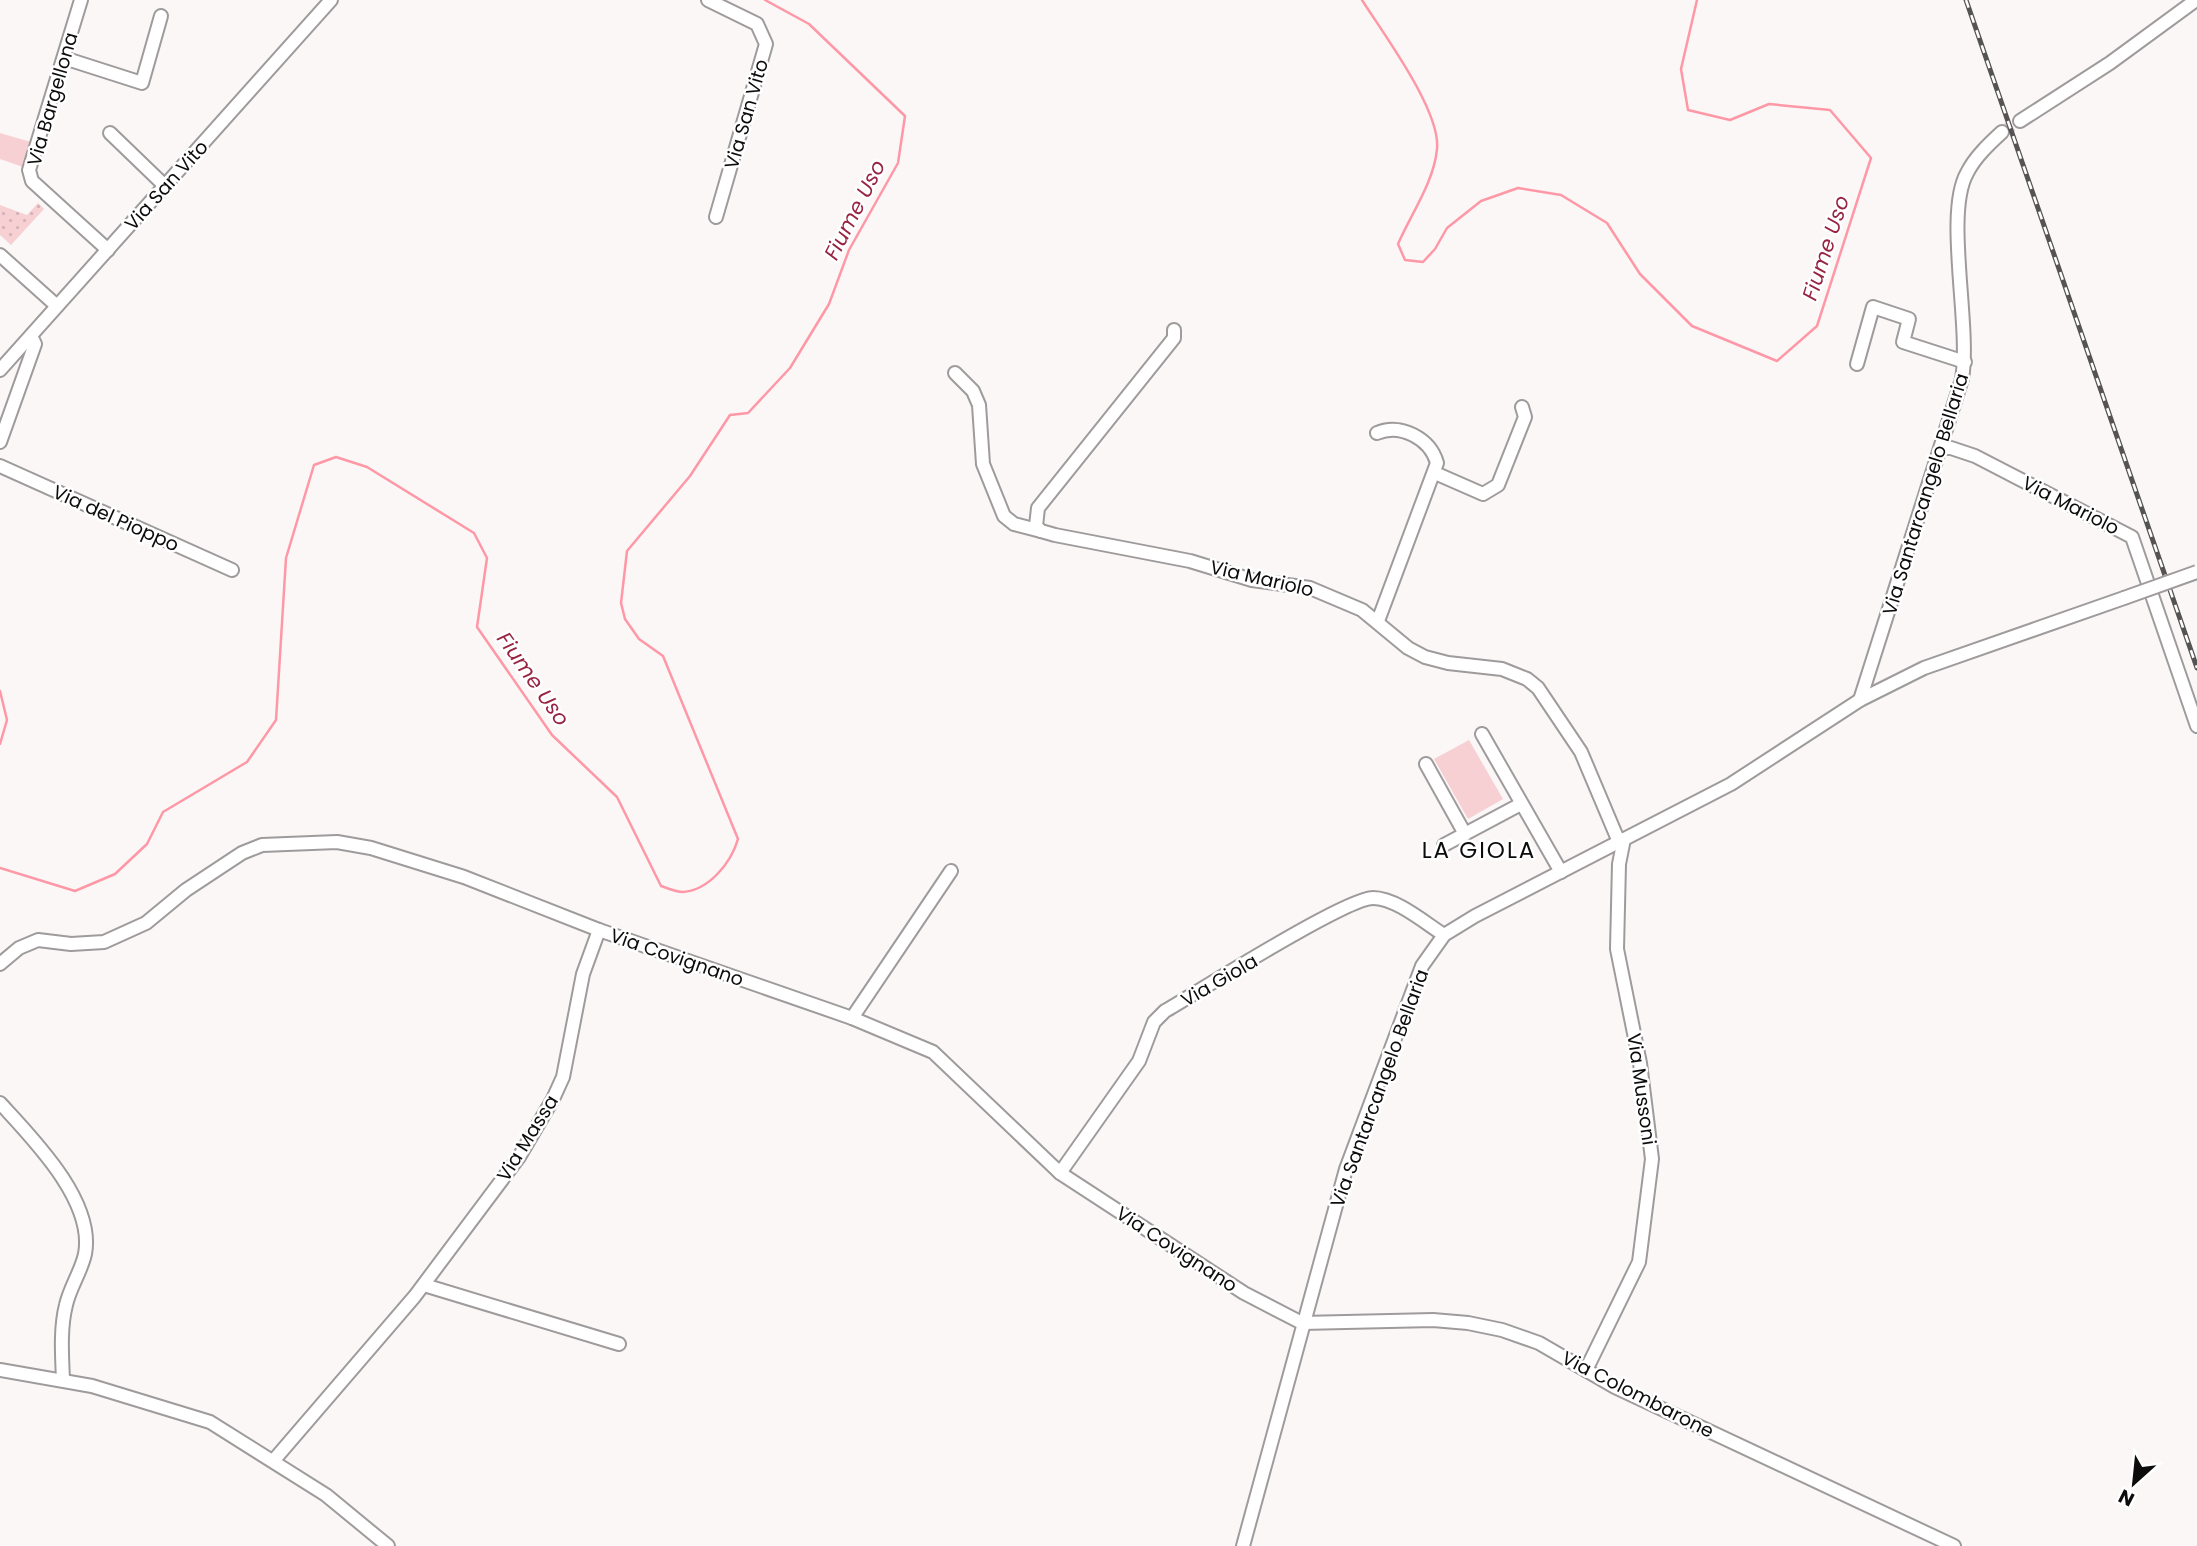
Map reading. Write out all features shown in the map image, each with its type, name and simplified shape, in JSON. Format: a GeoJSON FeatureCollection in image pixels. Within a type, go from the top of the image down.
{"type":"FeatureCollection","features":[{"type":"Feature","properties":{"kind":"street","name":"Via Bargellona"},"geometry":{"type":"LineString","coordinates":[[81,0],[29,170],[32,181],[108,250]]}},
{"type":"Feature","properties":{"kind":"street","name":"Via San Vito"},"geometry":{"type":"LineString","coordinates":[[0,370],[331,0]]}},
{"type":"Feature","properties":{"kind":"street","name":"Via San Vito"},"geometry":{"type":"LineString","coordinates":[[708,0],[757,24],[766,44],[716,217]]}},
{"type":"Feature","properties":{"kind":"street"},"geometry":{"type":"LineString","coordinates":[[2020,121],[2121,55],[2196,0]]}},
{"type":"Feature","properties":{"kind":"street"},"geometry":{"type":"LineString","coordinates":[[64,58],[142,83],[161,16]]}},
{"type":"Feature","properties":{"kind":"street","name":"Via Santarcangelo Bellaria"},"geometry":{"type":"LineString","coordinates":[[1860,700],[1941,448],[1965,362],[1958,218],[1966,174],[1984,149],[2002,132]]}},
{"type":"Feature","properties":{"kind":"street"},"geometry":{"type":"LineString","coordinates":[[110,133],[165,186]]}},
{"type":"Feature","properties":{"kind":"street"},"geometry":{"type":"LineString","coordinates":[[0,256],[57,306]]}},
{"type":"Feature","properties":{"kind":"street"},"geometry":{"type":"LineString","coordinates":[[1857,364],[1874,307],[1909,319],[1903,342],[1965,362]]}},
{"type":"Feature","properties":{"kind":"street"},"geometry":{"type":"LineString","coordinates":[[1041,531],[1036,526],[1038,508],[1174,338],[1174,330]]}},
{"type":"Feature","properties":{"kind":"street"},"geometry":{"type":"LineString","coordinates":[[0,442],[35,344],[31,336]]}},
{"type":"Feature","properties":{"kind":"street","name":"Via Mariolo"},"geometry":{"type":"LineString","coordinates":[[955,373],[973,391],[979,405],[983,464],[1004,516],[1014,524],[1190,561],[1252,580],[1310,587],[1338,597],[1378,621],[1408,648],[1425,657],[1514,673],[1538,688],[1581,752],[1621,840]]}},
{"type":"Feature","properties":{"kind":"street"},"geometry":{"type":"LineString","coordinates":[[1435,473],[1483,494],[1489,492],[1498,485],[1525,417],[1522,407]]}},
{"type":"Feature","properties":{"kind":"street"},"geometry":{"type":"LineString","coordinates":[[1377,433],[1389,427],[1399,428],[1423,442],[1435,454],[1435,473],[1378,621]]}},
{"type":"Feature","properties":{"kind":"street","name":"Via Mariolo"},"geometry":{"type":"LineString","coordinates":[[1941,448],[1951,447],[1975,456],[2132,537],[2197,726]]}},
{"type":"Feature","properties":{"kind":"street","name":"Via del Pioppo"},"geometry":{"type":"LineString","coordinates":[[0,466],[232,570]]}},
{"type":"Feature","properties":{"kind":"street","name":"Via Santarcangelo Bellaria"},"geometry":{"type":"LineString","coordinates":[[1243,1546],[1346,1169],[1422,966],[1444,935],[1731,784],[1860,700],[1924,668],[2197,572]]}},
{"type":"Feature","properties":{"kind":"street"},"geometry":{"type":"LineString","coordinates":[[1482,734],[1561,872]]}},
{"type":"Feature","properties":{"kind":"street"},"geometry":{"type":"LineString","coordinates":[[1426,764],[1465,834]]}},
{"type":"Feature","properties":{"kind":"street"},"geometry":{"type":"LineString","coordinates":[[1444,845],[1521,804]]}},
{"type":"Feature","properties":{"kind":"street","name":"Via Mussoni"},"geometry":{"type":"LineString","coordinates":[[1586,1370],[1639,1262],[1652,1159],[1640,1063],[1617,949],[1621,840]]}},
{"type":"Feature","properties":{"kind":"street","name":"Via Covignano"},"geometry":{"type":"LineString","coordinates":[[0,964],[19,948],[38,940],[71,944],[104,943],[146,923],[186,890],[242,853],[261,845],[337,842],[371,848],[464,877],[599,929],[852,1018],[933,1052],[1060,1173],[1244,1293],[1302,1323]]}},
{"type":"Feature","properties":{"kind":"street"},"geometry":{"type":"LineString","coordinates":[[852,1018],[951,871]]}},
{"type":"Feature","properties":{"kind":"street","name":"Via Giola"},"geometry":{"type":"LineString","coordinates":[[1060,1173],[1139,1061],[1154,1022],[1165,1011],[1301,932],[1372,898],[1386,900],[1444,935]]}},
{"type":"Feature","properties":{"kind":"street","name":"Via Massa"},"geometry":{"type":"LineString","coordinates":[[274,1460],[424,1285],[519,1157],[563,1077],[587,957],[599,929]]}},
{"type":"Feature","properties":{"kind":"street"},"geometry":{"type":"LineString","coordinates":[[0,1103],[64,1176],[76,1202],[83,1229],[85,1252],[66,1305],[63,1380]]}},
{"type":"Feature","properties":{"kind":"street"},"geometry":{"type":"LineString","coordinates":[[424,1285],[619,1344]]}},
{"type":"Feature","properties":{"kind":"street","name":"Via Colombarone"},"geometry":{"type":"LineString","coordinates":[[1302,1323],[1433,1320],[1468,1323],[1539,1343],[1626,1392],[1954,1546]]}},
{"type":"Feature","properties":{"kind":"street"},"geometry":{"type":"LineString","coordinates":[[0,1370],[92,1386],[211,1422],[326,1495],[387,1546]]}},
{"type":"Feature","properties":{"kind":"shaded area"},"geometry":{"type":"Polygon","coordinates":[[[0,133],[31,142],[23,167],[0,159],[0,133]]]}},
{"type":"Feature","properties":{"kind":"shaded area"},"geometry":{"type":"Polygon","coordinates":[[[38,203],[44,209],[11,245],[0,235],[0,205],[27,215],[38,203]]]}},
{"type":"Feature","properties":{"kind":"shaded area"},"geometry":{"type":"Polygon","coordinates":[[[1469,740],[1503,799],[1468,819],[1434,759],[1469,740]]]}},
{"type":"Feature","properties":{"kind":"waterway","name":"Fiume Uso"},"geometry":{"type":"LineString","coordinates":[[0,868],[75,891],[115,874],[147,844],[163,812],[247,762],[276,720],[286,558],[314,465],[336,457],[367,467],[474,533],[487,558],[477,627],[552,735],[617,797],[661,886],[680,892],[693,890],[718,874],[738,839],[663,656],[639,639],[625,619],[621,603],[627,551],[690,476],[730,415],[748,413],[790,368],[829,304],[849,250],[898,163],[905,116],[809,24],[765,0]]}},
{"type":"Feature","properties":{"kind":"waterway","name":"Fiume Uso"},"geometry":{"type":"LineString","coordinates":[[1362,0],[1421,94],[1436,133],[1437,149],[1431,174],[1398,244],[1405,260],[1423,262],[1435,249],[1447,228],[1481,201],[1518,188],[1561,195],[1607,223],[1640,274],[1692,326],[1777,361],[1817,326],[1871,158],[1830,110],[1769,104],[1730,120],[1688,110],[1681,69],[1697,0]]}},
{"type":"Feature","properties":{"kind":"waterway","name":"Fiume Uso"},"geometry":{"type":"LineString","coordinates":[[0,691],[7,720],[0,744]]}},
{"type":"Feature","properties":{"kind":"tunnel"},"geometry":{"type":"LineString","coordinates":[[2002,132],[2020,121]]}},
{"type":"Feature","properties":{"kind":"railway"},"geometry":{"type":"LineString","coordinates":[[1966,0],[2197,668]]}},
{"type":"Feature","properties":{"kind":"district","name":"LA GIOLA"},"geometry":{"type":"Point","coordinates":[1479,850]}}]}
